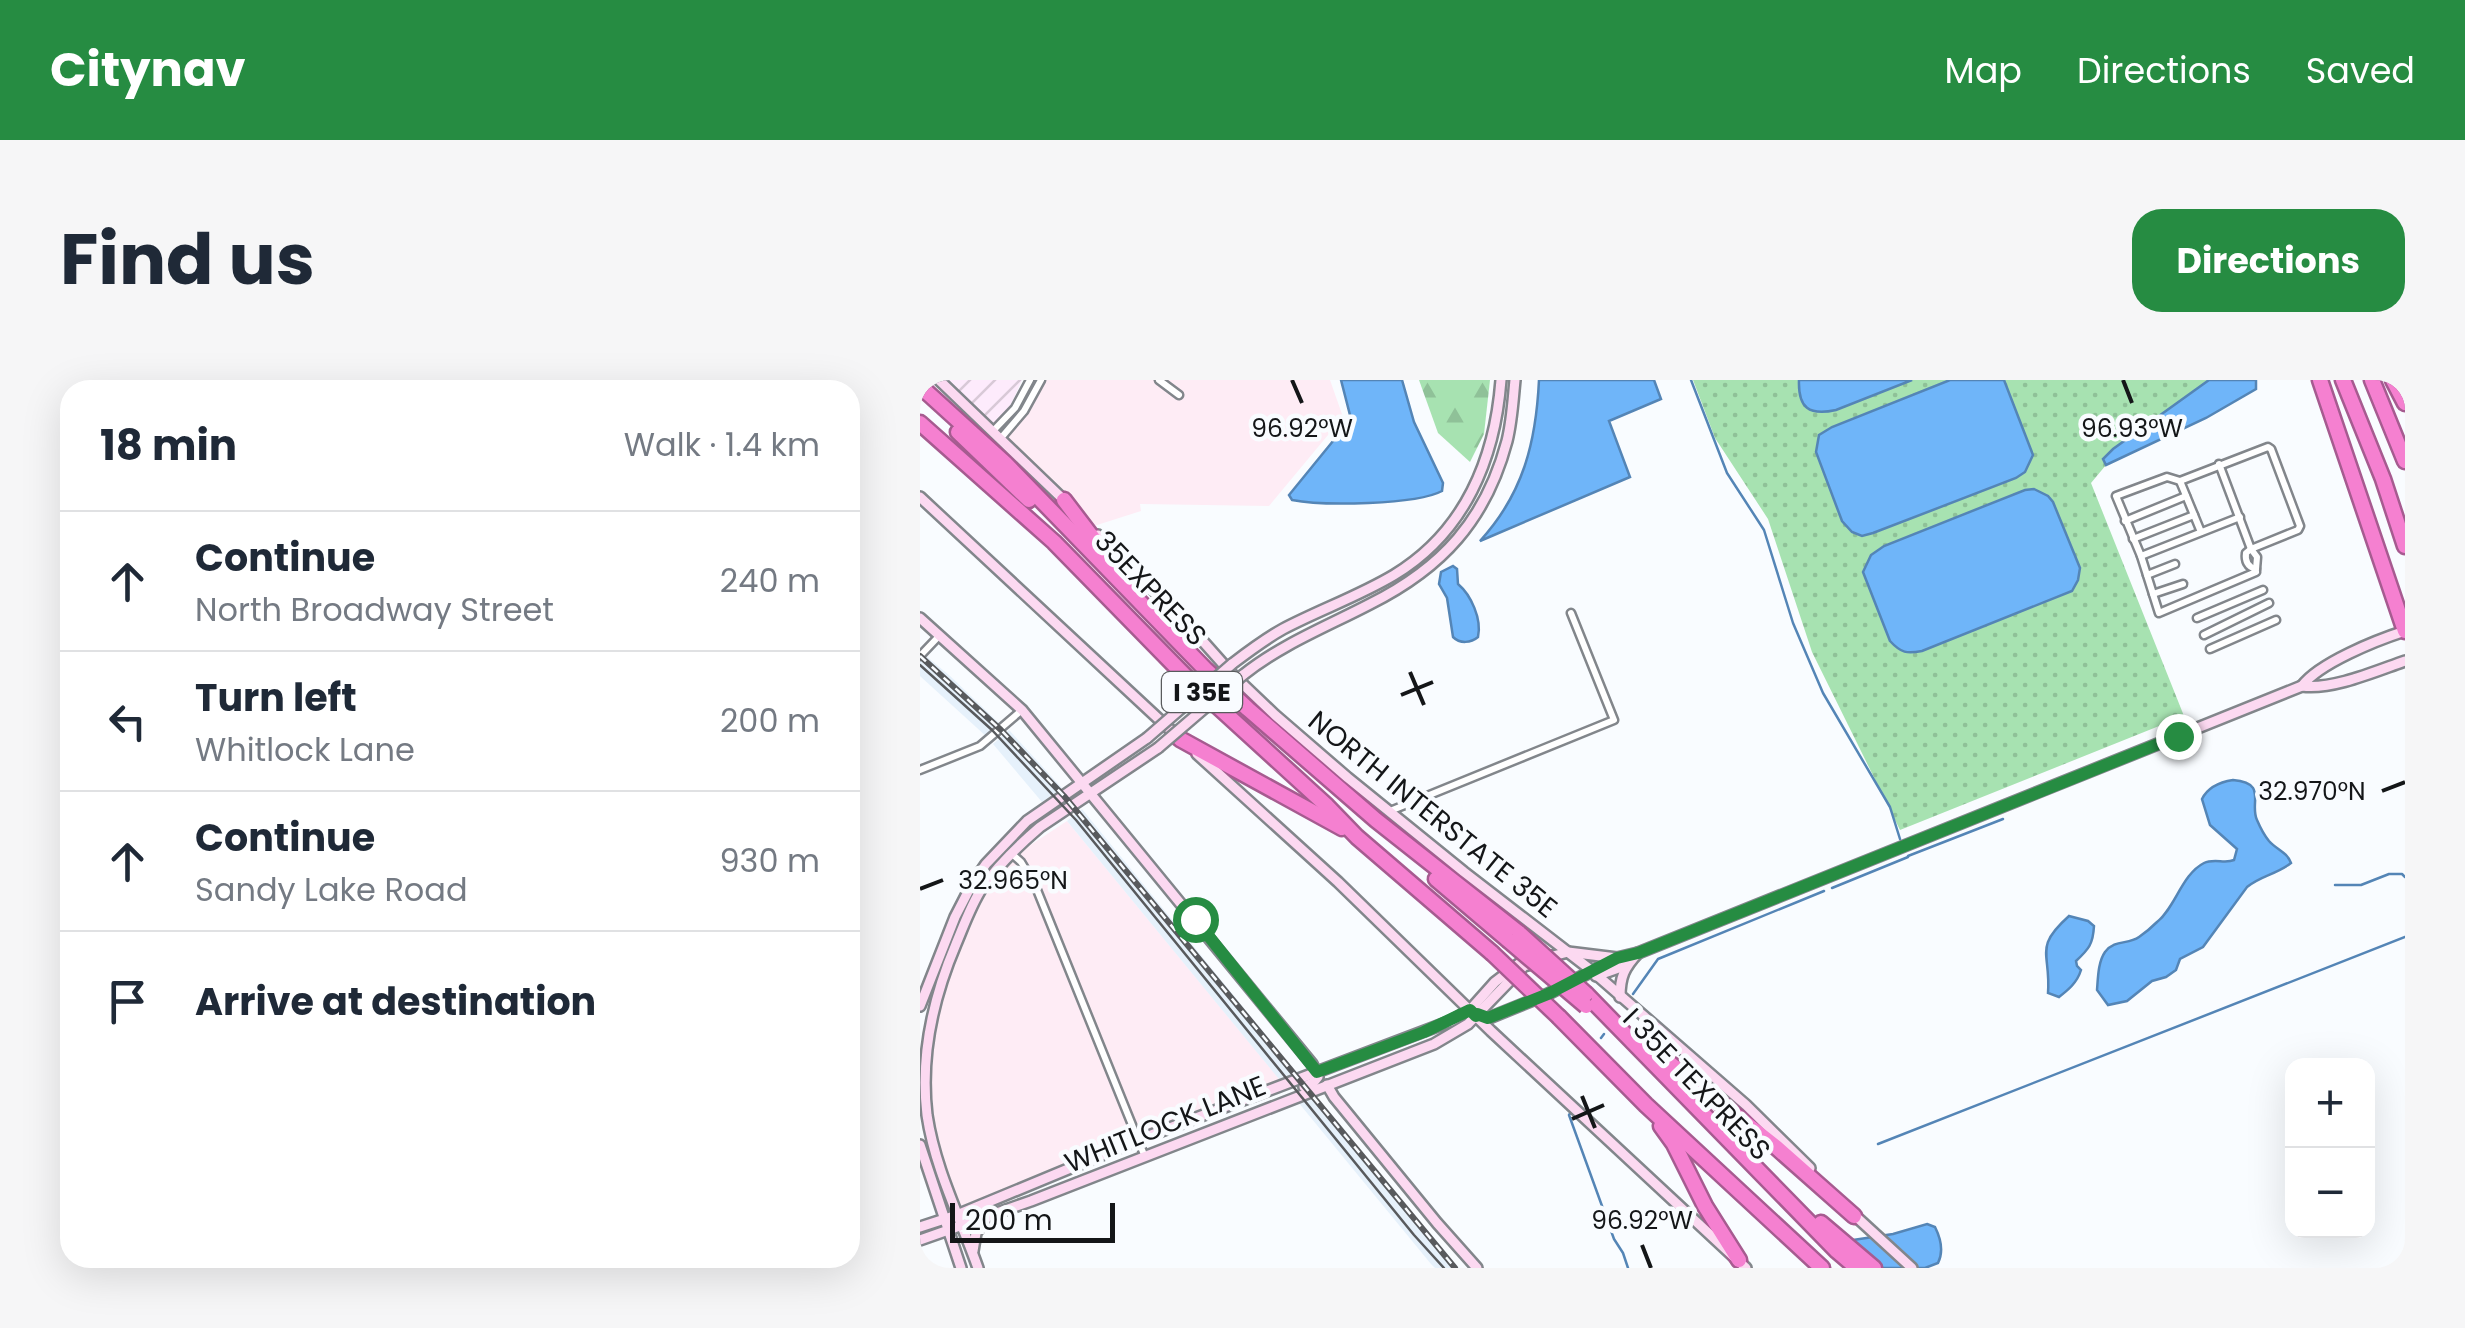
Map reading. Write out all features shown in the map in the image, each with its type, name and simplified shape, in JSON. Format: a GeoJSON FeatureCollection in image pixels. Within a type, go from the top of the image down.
{"type":"FeatureCollection","features":[{"type":"Feature","properties":{"kind":"highway"},"geometry":{"type":"LineString","coordinates":[[2320,380],[2405,631]]}},
{"type":"Feature","properties":{"kind":"highway"},"geometry":{"type":"LineString","coordinates":[[2343,380],[2384,480],[2405,546]]}},
{"type":"Feature","properties":{"kind":"highway"},"geometry":{"type":"LineString","coordinates":[[2372,380],[2405,460]]}},
{"type":"Feature","properties":{"kind":"highway"},"geometry":{"type":"LineString","coordinates":[[2393,380],[2405,403]]}},
{"type":"Feature","properties":{"kind":"highway","name":"I 35E"},"geometry":{"type":"LineString","coordinates":[[920,386],[1005,463],[1248,709],[1589,1001],[1858,1268]]}},
{"type":"Feature","properties":{"kind":"highway","name":"35EXPRESS"},"geometry":{"type":"LineString","coordinates":[[920,396],[1066,536],[1200,675],[1327,790],[1514,936]]}},
{"type":"Feature","properties":{"kind":"highway","name":"I 35E"},"geometry":{"type":"LineString","coordinates":[[920,423],[1054,542],[1190,680],[1357,836],[1492,953],[1646,1105],[1822,1268]]}},
{"type":"Feature","properties":{"kind":"highway"},"geometry":{"type":"LineString","coordinates":[[1064,500],[1096,542],[1236,690],[1248,709]]}},
{"type":"Feature","properties":{"kind":"highway"},"geometry":{"type":"LineString","coordinates":[[1180,740],[1357,836]]}},
{"type":"Feature","properties":{"kind":"highway"},"geometry":{"type":"LineString","coordinates":[[1589,1001],[1615,1016],[1795,1162],[1854,1216]]}},
{"type":"Feature","properties":{"kind":"highway","name":"I 35E TEXPRESS"},"geometry":{"type":"LineString","coordinates":[[1589,1001],[1845,1268]]}},
{"type":"Feature","properties":{"kind":"highway"},"geometry":{"type":"LineString","coordinates":[[1646,1105],[1674,1144],[1704,1206],[1742,1264]]}},
{"type":"Feature","properties":{"kind":"highway"},"geometry":{"type":"LineString","coordinates":[[1764,1175],[1874,1268]]}},
{"type":"Feature","properties":{"kind":"main road","name":"NORTH INTERSTATE 35E"},"geometry":{"type":"LineString","coordinates":[[939,380],[1184,620],[1232,674],[1348,778],[1568,952],[1746,1105],[1854,1216],[1912,1268]]}},
{"type":"Feature","properties":{"kind":"main road"},"geometry":{"type":"LineString","coordinates":[[978,1268],[923,1114],[924,1075],[934,1004],[977,887],[993,855],[1027,821],[1147,738],[1258,644],[1395,574],[1420,557],[1454,520],[1486,461],[1496,425],[1500,380]]}},
{"type":"Feature","properties":{"kind":"main road"},"geometry":{"type":"LineString","coordinates":[[920,1006],[955,917],[977,887],[1040,827],[1158,748],[1265,658],[1372,604],[1435,564],[1485,502],[1508,437],[1515,380]]}},
{"type":"Feature","properties":{"kind":"main road"},"geometry":{"type":"LineString","coordinates":[[920,497],[1338,882],[1742,1264]]}},
{"type":"Feature","properties":{"kind":"main road"},"geometry":{"type":"LineString","coordinates":[[2382,638],[2393,624],[2395,604]]}},
{"type":"Feature","properties":{"kind":"main road"},"geometry":{"type":"LineString","coordinates":[[920,618],[1022,710],[1317,1072],[1318,1078],[1292,1092],[1292,1098]]}},
{"type":"Feature","properties":{"kind":"main road"},"geometry":{"type":"LineString","coordinates":[[2302,686],[2321,670],[2382,638],[2405,631]]}},
{"type":"Feature","properties":{"kind":"main road"},"geometry":{"type":"LineString","coordinates":[[1474,1013],[1488,1018],[1590,974],[1617,958],[1638,953],[2302,686],[2347,680],[2405,661]]}},
{"type":"Feature","properties":{"kind":"main road"},"geometry":{"type":"LineString","coordinates":[[2383,668],[2405,668]]}},
{"type":"Feature","properties":{"kind":"main road"},"geometry":{"type":"LineString","coordinates":[[1474,1013],[1524,966],[1568,952],[1617,958]]}},
{"type":"Feature","properties":{"kind":"main road"},"geometry":{"type":"LineString","coordinates":[[1620,997],[1620,978],[1638,953]]}},
{"type":"Feature","properties":{"kind":"main road"},"geometry":{"type":"LineString","coordinates":[[1590,974],[1627,965]]}},
{"type":"Feature","properties":{"kind":"main road"},"geometry":{"type":"LineString","coordinates":[[1448,988],[1456,1009],[1451,1021]]}},
{"type":"Feature","properties":{"kind":"main road","name":"WHITLOCK LANE"},"geometry":{"type":"LineString","coordinates":[[920,1240],[948,1231],[959,1220],[1138,1140],[1474,1013]]}},
{"type":"Feature","properties":{"kind":"main road","name":"WHITLOCK LANE"},"geometry":{"type":"LineString","coordinates":[[920,1227],[944,1219],[988,1215],[1145,1157],[1434,1044],[1458,1031],[1474,1013]]}},
{"type":"Feature","properties":{"kind":"main road"},"geometry":{"type":"LineString","coordinates":[[1377,1050],[1368,1058],[1326,1075],[1325,1080],[1334,1097],[1395,1173],[1477,1268]]}},
{"type":"Feature","properties":{"kind":"main road"},"geometry":{"type":"LineString","coordinates":[[920,1145],[961,1268]]}},
{"type":"Feature","properties":{"kind":"main road"},"geometry":{"type":"LineString","coordinates":[[920,1227],[928,1222],[933,1209],[934,1188]]}},
{"type":"Feature","properties":{"kind":"main road"},"geometry":{"type":"LineString","coordinates":[[973,1254],[976,1233],[988,1215]]}},
{"type":"Feature","properties":{"kind":"street"},"geometry":{"type":"LineString","coordinates":[[997,434],[1030,380]]}},
{"type":"Feature","properties":{"kind":"street"},"geometry":{"type":"LineString","coordinates":[[997,434],[1024,411],[1041,380]]}},
{"type":"Feature","properties":{"kind":"street"},"geometry":{"type":"LineString","coordinates":[[1159,380],[1179,395]]}},
{"type":"Feature","properties":{"kind":"street"},"geometry":{"type":"LineString","coordinates":[[2219,464],[2250,549],[2298,530],[2300,524],[2270,449],[2265,447],[2219,464],[2180,480],[2167,477],[2116,496],[2160,613],[2256,572]]}},
{"type":"Feature","properties":{"kind":"street"},"geometry":{"type":"LineString","coordinates":[[2180,480],[2201,532]]}},
{"type":"Feature","properties":{"kind":"street"},"geometry":{"type":"LineString","coordinates":[[2125,520],[2186,496]]}},
{"type":"Feature","properties":{"kind":"street"},"geometry":{"type":"LineString","coordinates":[[2133,539],[2194,515]]}},
{"type":"Feature","properties":{"kind":"street"},"geometry":{"type":"LineString","coordinates":[[2141,556],[2240,517]]}},
{"type":"Feature","properties":{"kind":"street"},"geometry":{"type":"LineString","coordinates":[[2147,575],[2175,564]]}},
{"type":"Feature","properties":{"kind":"street"},"geometry":{"type":"LineString","coordinates":[[2153,594],[2183,584]]}},
{"type":"Feature","properties":{"kind":"street"},"geometry":{"type":"LineString","coordinates":[[2197,618],[2264,590]]}},
{"type":"Feature","properties":{"kind":"street"},"geometry":{"type":"LineString","coordinates":[[2204,636],[2269,603]]}},
{"type":"Feature","properties":{"kind":"street"},"geometry":{"type":"LineString","coordinates":[[1390,810],[1614,720],[1571,613]]}},
{"type":"Feature","properties":{"kind":"street"},"geometry":{"type":"LineString","coordinates":[[2210,649],[2276,620]]}},
{"type":"Feature","properties":{"kind":"street"},"geometry":{"type":"LineString","coordinates":[[920,656],[940,635]]}},
{"type":"Feature","properties":{"kind":"street"},"geometry":{"type":"LineString","coordinates":[[920,770],[988,742],[1022,710]]}},
{"type":"Feature","properties":{"kind":"street"},"geometry":{"type":"LineString","coordinates":[[1011,853],[1022,862],[1036,885],[1145,1157]]}},
{"type":"Feature","properties":{"kind":"shaded area"},"geometry":{"type":"Polygon","coordinates":[[[942,380],[1022,380],[1009,409],[992,425],[942,380]]]}},
{"type":"Feature","properties":{"kind":"shaded area"},"geometry":{"type":"Polygon","coordinates":[[[1046,380],[1330,380],[1343,417],[1269,506],[1140,504],[1141,511],[1072,533],[993,455],[1033,406],[1046,380]]]}},
{"type":"Feature","properties":{"kind":"shaded area"},"geometry":{"type":"Polygon","coordinates":[[[926,656],[1001,725],[987,737],[920,676],[920,660],[926,656]]]}},
{"type":"Feature","properties":{"kind":"shaded area"},"geometry":{"type":"Polygon","coordinates":[[[1009,730],[1062,788],[1042,802],[993,744],[1009,730]]]}},
{"type":"Feature","properties":{"kind":"shaded area"},"geometry":{"type":"Polygon","coordinates":[[[1082,809],[1300,1077],[1283,1084],[1067,821],[1082,809]]]}},
{"type":"Feature","properties":{"kind":"shaded area"},"geometry":{"type":"Polygon","coordinates":[[[1067,821],[1280,1080],[961,1206],[945,1170],[935,1132],[931,1086],[934,1029],[949,975],[973,917],[996,877],[1023,850],[1067,821]]]}},
{"type":"Feature","properties":{"kind":"shaded area"},"geometry":{"type":"Polygon","coordinates":[[[1315,1095],[1459,1268],[1435,1268],[1431,1264],[1298,1102],[1315,1095]]]}},
{"type":"Feature","properties":{"kind":"green space"},"geometry":{"type":"Polygon","coordinates":[[[1419,380],[1490,380],[1484,434],[1470,462],[1438,433],[1419,380]]]}},
{"type":"Feature","properties":{"kind":"green space"},"geometry":{"type":"Polygon","coordinates":[[[1693,380],[2209,380],[2113,449],[2103,458],[2106,465],[2091,483],[2184,716],[1900,830],[1812,652],[1768,519],[1715,438],[1693,380]]]}},
{"type":"Feature","properties":{"kind":"water"},"geometry":{"type":"Polygon","coordinates":[[[1341,380],[1402,380],[1414,422],[1443,483],[1442,491],[1412,499],[1368,503],[1292,500],[1289,495],[1351,419],[1341,380]]]}},
{"type":"Feature","properties":{"kind":"water"},"geometry":{"type":"Polygon","coordinates":[[[1539,380],[1654,380],[1661,399],[1609,421],[1630,477],[1480,541],[1517,486],[1535,425],[1539,380]]]}},
{"type":"Feature","properties":{"kind":"water"},"geometry":{"type":"Polygon","coordinates":[[[1799,380],[1912,380],[1836,410],[1819,412],[1803,403],[1799,380]]]}},
{"type":"Feature","properties":{"kind":"water"},"geometry":{"type":"Polygon","coordinates":[[[1950,380],[2004,380],[2033,455],[2025,472],[1873,533],[1862,536],[1852,532],[1842,521],[1816,452],[1819,435],[1950,380]]]}},
{"type":"Feature","properties":{"kind":"water"},"geometry":{"type":"Polygon","coordinates":[[[2209,380],[2256,380],[2256,389],[2206,418],[2106,465],[2103,459],[2113,449],[2209,380]]]}},
{"type":"Feature","properties":{"kind":"water"},"geometry":{"type":"Polygon","coordinates":[[[2034,489],[2053,502],[2080,568],[2072,591],[1922,651],[1904,652],[1894,645],[1863,572],[1871,555],[1884,546],[2034,489]]]}},
{"type":"Feature","properties":{"kind":"water"},"geometry":{"type":"Polygon","coordinates":[[[1453,566],[1457,569],[1458,584],[1477,615],[1478,637],[1469,641],[1453,637],[1447,598],[1439,584],[1441,572],[1453,566]]]}},
{"type":"Feature","properties":{"kind":"water"},"geometry":{"type":"Polygon","coordinates":[[[2233,780],[2254,789],[2255,814],[2261,828],[2291,863],[2247,887],[2203,947],[2180,959],[2176,970],[2152,981],[2127,1001],[2108,1005],[2097,990],[2105,952],[2153,926],[2196,868],[2208,862],[2234,860],[2237,849],[2210,825],[2202,799],[2215,786],[2233,780]]]}},
{"type":"Feature","properties":{"kind":"water"},"geometry":{"type":"Polygon","coordinates":[[[2069,916],[2094,926],[2090,946],[2076,961],[2081,970],[2077,979],[2059,997],[2048,993],[2046,952],[2051,936],[2069,916]]]}},
{"type":"Feature","properties":{"kind":"water"},"geometry":{"type":"Polygon","coordinates":[[[1927,1224],[1935,1227],[1940,1240],[1938,1263],[1925,1268],[1852,1268],[1846,1241],[1927,1224]]]}},
{"type":"Feature","properties":{"kind":"waterway"},"geometry":{"type":"LineString","coordinates":[[1691,380],[1727,473],[1764,530],[1793,623],[1823,693],[1890,807],[1900,839]]}},
{"type":"Feature","properties":{"kind":"waterway"},"geometry":{"type":"LineString","coordinates":[[1908,856],[2003,819]]}},
{"type":"Feature","properties":{"kind":"waterway"},"geometry":{"type":"LineString","coordinates":[[1832,888],[1908,857]]}},
{"type":"Feature","properties":{"kind":"waterway"},"geometry":{"type":"LineString","coordinates":[[2335,885],[2361,885],[2389,874],[2405,877]]}},
{"type":"Feature","properties":{"kind":"waterway"},"geometry":{"type":"LineString","coordinates":[[1633,994],[1658,959],[1824,891]]}},
{"type":"Feature","properties":{"kind":"waterway"},"geometry":{"type":"LineString","coordinates":[[1878,1144],[2405,937]]}},
{"type":"Feature","properties":{"kind":"waterway"},"geometry":{"type":"LineString","coordinates":[[1601,1038],[1604,1034]]}},
{"type":"Feature","properties":{"kind":"waterway"},"geometry":{"type":"LineString","coordinates":[[1571,1112],[1614,1239],[1628,1268]]}},
{"type":"Feature","properties":{"kind":"tram line"},"geometry":{"type":"LineString","coordinates":[[920,665],[992,730],[1076,820],[1444,1268]]}},
{"type":"Feature","properties":{"kind":"railway"},"geometry":{"type":"LineString","coordinates":[[920,656],[1001,730],[1064,796],[1455,1268]]}},
{"type":"Feature","properties":{"kind":"route"},"geometry":{"type":"LineString","coordinates":[[1195,919],[1317,1072],[1424,1032],[1470,1010],[1476,1016],[1488,1018],[1548,994],[1617,958],[1638,953],[2178,736]]}}]}
